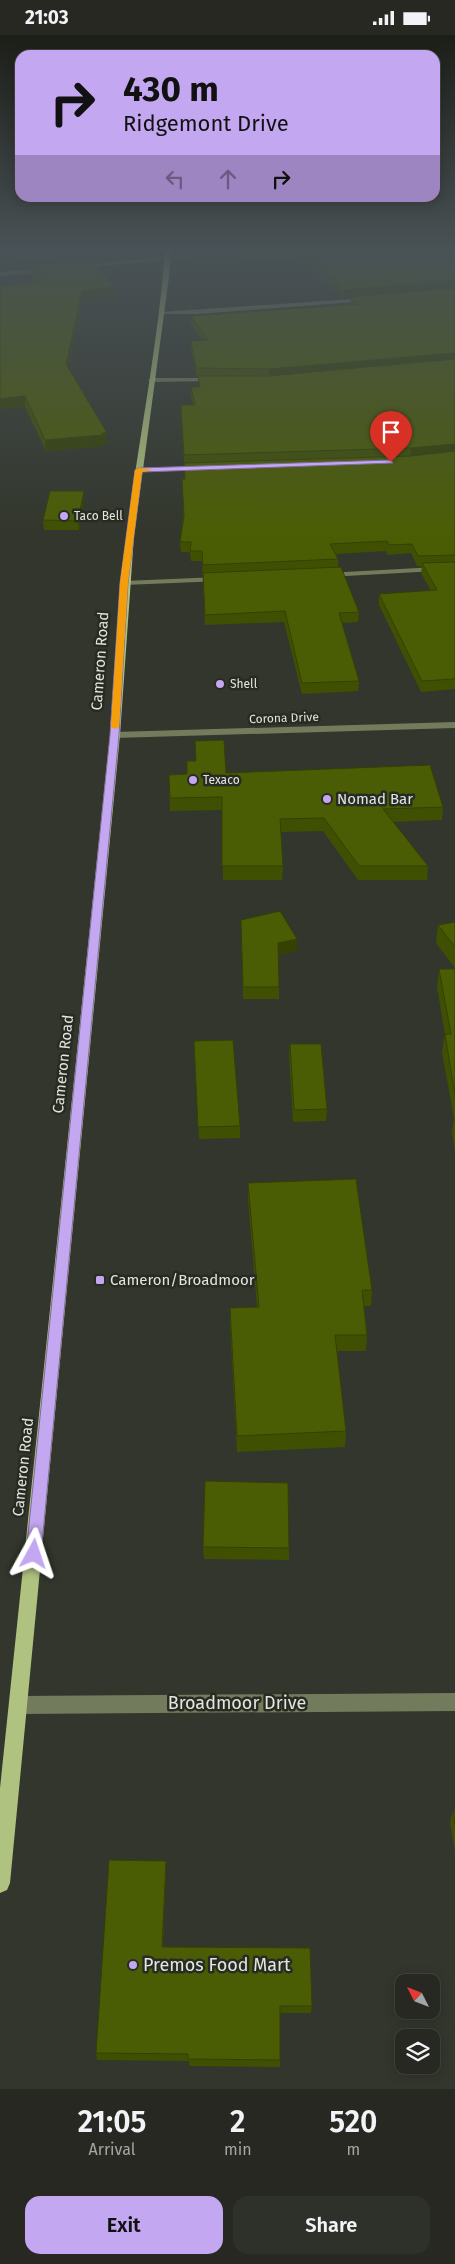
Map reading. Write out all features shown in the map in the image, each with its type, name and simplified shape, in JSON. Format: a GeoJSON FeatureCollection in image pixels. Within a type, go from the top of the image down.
{"type":"FeatureCollection","features":[{"type":"Feature","properties":{"kind":"main road","name":"Cameron Road"},"geometry":{"type":"LineString","coordinates":[[0,1883],[115,735],[124,583],[157,345]]}},
{"type":"Feature","properties":{"kind":"street"},"geometry":{"type":"LineString","coordinates":[[151,379],[222,380]]}},
{"type":"Feature","properties":{"kind":"street"},"geometry":{"type":"LineString","coordinates":[[139,470],[205,468]]}},
{"type":"Feature","properties":{"kind":"street"},"geometry":{"type":"LineString","coordinates":[[317,575],[455,568]]}},
{"type":"Feature","properties":{"kind":"street"},"geometry":{"type":"LineString","coordinates":[[124,583],[227,579]]}},
{"type":"Feature","properties":{"kind":"street","name":"Corona Drive"},"geometry":{"type":"LineString","coordinates":[[115,735],[455,725]]}},
{"type":"Feature","properties":{"kind":"street","name":"Broadmoor Drive"},"geometry":{"type":"LineString","coordinates":[[19,1705],[455,1702]]}},
{"type":"Feature","properties":{"kind":"building"},"geometry":{"type":"Polygon","coordinates":[[[0,345],[70,345],[66,364],[107,433],[102,433],[103,435],[45,440],[25,396],[0,399],[0,345]]]}},
{"type":"Feature","properties":{"kind":"building"},"geometry":{"type":"Polygon","coordinates":[[[192,345],[455,345],[455,353],[269,369],[196,368],[192,345]]]}},
{"type":"Feature","properties":{"kind":"building"},"geometry":{"type":"Polygon","coordinates":[[[455,359],[455,444],[411,448],[184,455],[181,405],[195,405],[191,387],[200,387],[198,376],[269,376],[455,359]]]}},
{"type":"Feature","properties":{"kind":"building"},"geometry":{"type":"Polygon","coordinates":[[[455,451],[455,555],[418,556],[412,544],[389,545],[387,541],[330,544],[338,559],[203,565],[202,551],[190,551],[191,542],[180,542],[184,516],[182,479],[185,479],[184,463],[411,456],[455,451]]]}},
{"type":"Feature","properties":{"kind":"building","name":"Taco Bell"},"geometry":{"type":"Polygon","coordinates":[[[50,491],[84,491],[78,521],[43,520],[50,491]]]}},
{"type":"Feature","properties":{"kind":"building"},"geometry":{"type":"Polygon","coordinates":[[[455,562],[455,679],[422,681],[379,594],[437,590],[422,563],[455,562]]]}},
{"type":"Feature","properties":{"kind":"building"},"geometry":{"type":"Polygon","coordinates":[[[341,567],[359,612],[339,613],[359,681],[302,683],[285,611],[205,615],[203,573],[341,567]]]}},
{"type":"Feature","properties":{"kind":"building"},"geometry":{"type":"Polygon","coordinates":[[[224,740],[226,773],[430,765],[443,807],[383,809],[428,866],[359,866],[324,818],[280,819],[283,866],[222,866],[222,797],[170,798],[169,775],[187,774],[187,761],[196,761],[195,741],[224,740]]]}},
{"type":"Feature","properties":{"kind":"building"},"geometry":{"type":"Polygon","coordinates":[[[280,911],[297,939],[278,943],[279,987],[243,987],[241,920],[280,911]]]}},
{"type":"Feature","properties":{"kind":"building"},"geometry":{"type":"Polygon","coordinates":[[[455,922],[455,947],[438,925],[455,922]]]}},
{"type":"Feature","properties":{"kind":"building"},"geometry":{"type":"Polygon","coordinates":[[[439,969],[455,969],[455,1095],[445,1034],[451,1034],[439,969]]]}},
{"type":"Feature","properties":{"kind":"building"},"geometry":{"type":"Polygon","coordinates":[[[233,1040],[240,1126],[198,1127],[194,1041],[233,1040]]]}},
{"type":"Feature","properties":{"kind":"building"},"geometry":{"type":"Polygon","coordinates":[[[290,1044],[321,1044],[327,1109],[294,1110],[290,1044]]]}},
{"type":"Feature","properties":{"kind":"building"},"geometry":{"type":"Polygon","coordinates":[[[356,1179],[372,1290],[362,1290],[367,1335],[335,1335],[346,1431],[237,1436],[230,1308],[259,1307],[248,1183],[356,1179]]]}},
{"type":"Feature","properties":{"kind":"building"},"geometry":{"type":"Polygon","coordinates":[[[205,1481],[288,1483],[289,1548],[203,1547],[205,1481]]]}},
{"type":"Feature","properties":{"kind":"building"},"geometry":{"type":"Polygon","coordinates":[[[109,1860],[166,1861],[162,1947],[310,1948],[312,2006],[280,2006],[280,2060],[188,2059],[188,2054],[96,2053],[109,1860]]]}},
{"type":"Feature","properties":{"kind":"slow traffic"},"geometry":{"type":"LineString","coordinates":[[115,727],[124,583],[139,470],[149,470]]}},
{"type":"Feature","properties":{"kind":"place","name":"Taco Bell"},"geometry":{"type":"Point","coordinates":[64,516]}},
{"type":"Feature","properties":{"kind":"place","name":"Shell"},"geometry":{"type":"Point","coordinates":[220,684]}},
{"type":"Feature","properties":{"kind":"place","name":"Texaco"},"geometry":{"type":"Point","coordinates":[193,780]}},
{"type":"Feature","properties":{"kind":"place","name":"Nomad Bar"},"geometry":{"type":"Point","coordinates":[327,799]}},
{"type":"Feature","properties":{"kind":"place","name":"Cameron/Broadmoor"},"geometry":{"type":"Point","coordinates":[100,1280]}},
{"type":"Feature","properties":{"kind":"place","name":"Premos Food Mart"},"geometry":{"type":"Point","coordinates":[133,1965]}},
{"type":"Feature","properties":{"kind":"route"},"geometry":{"type":"LineString","coordinates":[[34,1554],[112,750],[115,735],[124,583],[139,470],[391,462]]}}]}
